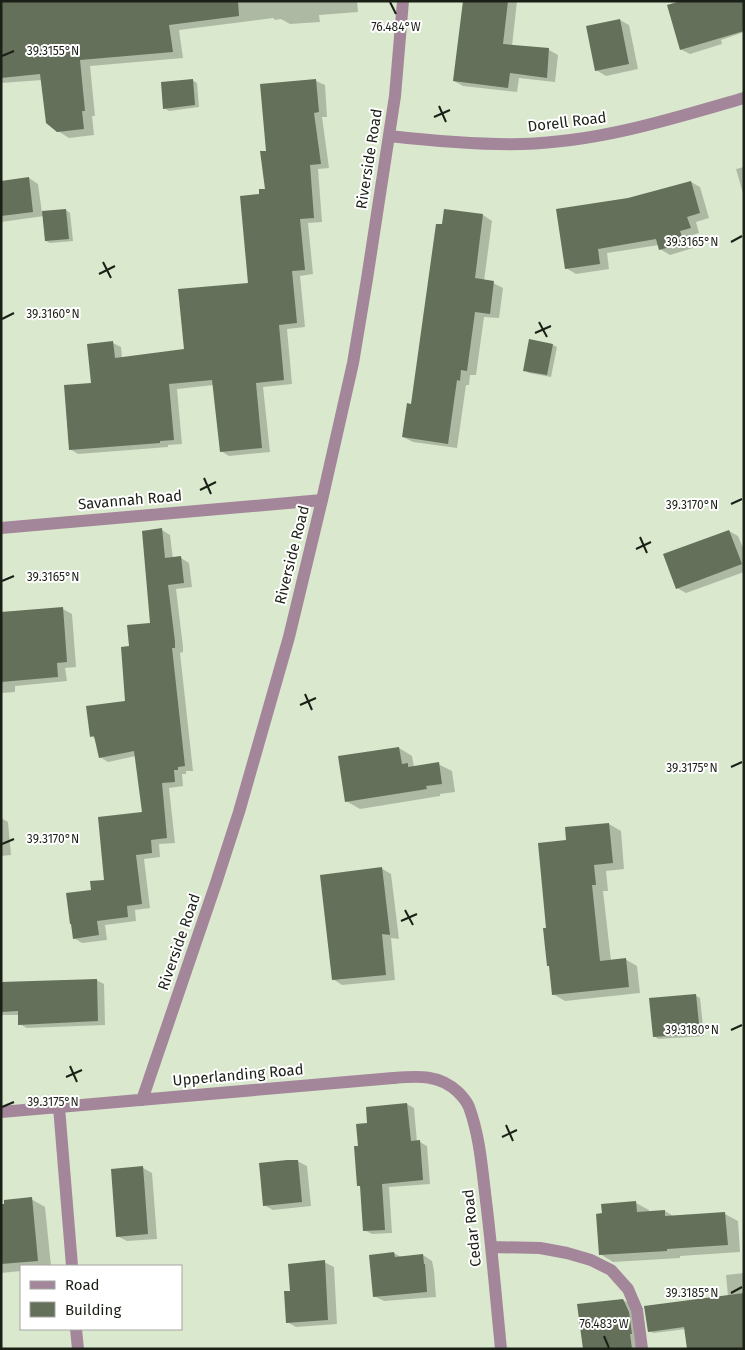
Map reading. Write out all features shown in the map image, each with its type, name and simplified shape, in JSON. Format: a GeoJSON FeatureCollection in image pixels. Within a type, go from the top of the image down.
{"type":"FeatureCollection","features":[{"type":"Feature","properties":{"kind":"street","name":"Riverside Road"},"geometry":{"type":"LineString","coordinates":[[142,1100],[239,812],[289,637],[322,500],[353,362],[390,136],[403,1]]}},
{"type":"Feature","properties":{"kind":"street","name":"Dorell Road"},"geometry":{"type":"LineString","coordinates":[[390,136],[433,141],[477,143],[524,144],[562,140],[597,136],[644,126],[744,98]]}},
{"type":"Feature","properties":{"kind":"street","name":"Savannah Road"},"geometry":{"type":"LineString","coordinates":[[1,528],[322,500]]}},
{"type":"Feature","properties":{"kind":"street","name":"Upperlanding Road"},"geometry":{"type":"LineString","coordinates":[[1,1112],[420,1076],[438,1079],[450,1086],[459,1093],[468,1105]]}},
{"type":"Feature","properties":{"kind":"street","name":"Cedar Road"},"geometry":{"type":"LineString","coordinates":[[468,1105],[480,1154],[501,1349]]}},
{"type":"Feature","properties":{"kind":"street"},"geometry":{"type":"LineString","coordinates":[[59,1107],[72,1265]]}},
{"type":"Feature","properties":{"kind":"street"},"geometry":{"type":"LineString","coordinates":[[491,1246],[540,1248],[567,1253],[591,1260],[611,1270],[628,1288],[637,1310],[642,1349]]}},
{"type":"Feature","properties":{"kind":"street"},"geometry":{"type":"LineString","coordinates":[[76,1330],[78,1349]]}},
{"type":"Feature","properties":{"kind":"building"},"geometry":{"type":"Polygon","coordinates":[[[1,1],[238,1],[239,16],[169,25],[173,52],[80,60],[85,111],[82,111],[84,129],[57,132],[46,123],[40,74],[1,78],[1,1]]]}},
{"type":"Feature","properties":{"kind":"building"},"geometry":{"type":"Polygon","coordinates":[[[463,1],[508,1],[503,44],[549,48],[547,78],[510,73],[508,88],[453,81],[463,1]]]}},
{"type":"Feature","properties":{"kind":"building"},"geometry":{"type":"Polygon","coordinates":[[[681,1],[744,1],[744,31],[680,50],[667,5],[681,1]]]}},
{"type":"Feature","properties":{"kind":"building"},"geometry":{"type":"Polygon","coordinates":[[[620,19],[629,64],[595,71],[586,26],[620,19]]]}},
{"type":"Feature","properties":{"kind":"building"},"geometry":{"type":"Polygon","coordinates":[[[193,79],[195,105],[163,109],[161,82],[193,79]]]}},
{"type":"Feature","properties":{"kind":"building"},"geometry":{"type":"Polygon","coordinates":[[[316,79],[319,112],[314,113],[321,164],[310,165],[314,218],[300,219],[305,270],[292,271],[297,323],[279,325],[284,380],[256,383],[262,448],[220,452],[212,380],[169,384],[174,440],[160,441],[160,443],[69,450],[64,385],[91,383],[87,344],[113,341],[115,358],[184,349],[178,289],[248,283],[240,196],[259,194],[259,189],[265,189],[260,151],[266,151],[260,84],[316,79]]]}},
{"type":"Feature","properties":{"kind":"building"},"geometry":{"type":"Polygon","coordinates":[[[29,177],[33,212],[1,216],[1,181],[29,177]]]}},
{"type":"Feature","properties":{"kind":"building"},"geometry":{"type":"Polygon","coordinates":[[[691,181],[700,213],[687,217],[691,228],[680,231],[684,243],[659,250],[656,239],[598,249],[600,264],[565,269],[556,209],[628,198],[691,181]]]}},
{"type":"Feature","properties":{"kind":"building"},"geometry":{"type":"Polygon","coordinates":[[[66,209],[69,239],[45,241],[42,211],[66,209]]]}},
{"type":"Feature","properties":{"kind":"building"},"geometry":{"type":"Polygon","coordinates":[[[444,209],[483,214],[475,278],[494,281],[490,314],[475,312],[467,371],[461,370],[460,381],[457,380],[448,444],[402,437],[407,403],[411,404],[436,224],[442,224],[444,209]]]}},
{"type":"Feature","properties":{"kind":"building"},"geometry":{"type":"Polygon","coordinates":[[[529,339],[553,344],[547,375],[523,371],[529,339]]]}},
{"type":"Feature","properties":{"kind":"building"},"geometry":{"type":"Polygon","coordinates":[[[162,528],[165,558],[181,556],[184,583],[168,585],[175,642],[175,648],[172,648],[185,766],[174,770],[175,782],[162,783],[167,838],[151,840],[152,853],[136,855],[142,904],[127,906],[128,917],[97,921],[99,935],[73,939],[66,893],[91,890],[90,881],[104,880],[98,817],[142,812],[134,751],[99,758],[94,736],[90,737],[86,706],[125,701],[121,647],[129,646],[127,625],[150,623],[142,531],[162,528]]]}},
{"type":"Feature","properties":{"kind":"building"},"geometry":{"type":"Polygon","coordinates":[[[729,530],[742,564],[676,589],[663,554],[729,530]]]}},
{"type":"Feature","properties":{"kind":"building"},"geometry":{"type":"Polygon","coordinates":[[[63,607],[67,662],[57,663],[58,677],[1,682],[1,612],[63,607]]]}},
{"type":"Feature","properties":{"kind":"building"},"geometry":{"type":"Polygon","coordinates":[[[399,747],[402,764],[408,763],[408,767],[439,762],[442,784],[426,786],[427,789],[345,802],[338,756],[399,747]]]}},
{"type":"Feature","properties":{"kind":"building"},"geometry":{"type":"Polygon","coordinates":[[[609,823],[613,863],[594,865],[596,885],[592,885],[600,961],[626,958],[629,987],[552,995],[543,928],[546,928],[538,843],[566,840],[565,827],[609,823]]]}},
{"type":"Feature","properties":{"kind":"building"},"geometry":{"type":"Polygon","coordinates":[[[382,867],[390,935],[382,934],[386,975],[332,980],[320,875],[382,867]]]}},
{"type":"Feature","properties":{"kind":"building"},"geometry":{"type":"Polygon","coordinates":[[[97,979],[98,1021],[18,1025],[18,1011],[1,1012],[1,982],[97,979]]]}},
{"type":"Feature","properties":{"kind":"building"},"geometry":{"type":"Polygon","coordinates":[[[696,994],[700,1034],[653,1037],[649,998],[696,994]]]}},
{"type":"Feature","properties":{"kind":"building"},"geometry":{"type":"Polygon","coordinates":[[[407,1103],[411,1141],[420,1140],[423,1180],[382,1184],[385,1230],[363,1231],[360,1186],[357,1186],[354,1146],[358,1146],[356,1124],[367,1123],[366,1107],[407,1103]]]}},
{"type":"Feature","properties":{"kind":"building"},"geometry":{"type":"Polygon","coordinates":[[[298,1160],[302,1202],[263,1206],[259,1163],[298,1160]]]}},
{"type":"Feature","properties":{"kind":"building"},"geometry":{"type":"Polygon","coordinates":[[[143,1166],[148,1234],[116,1237],[111,1169],[143,1166]]]}},
{"type":"Feature","properties":{"kind":"building"},"geometry":{"type":"Polygon","coordinates":[[[32,1197],[38,1261],[1,1264],[1,1204],[4,1204],[4,1200],[32,1197]]]}},
{"type":"Feature","properties":{"kind":"building"},"geometry":{"type":"Polygon","coordinates":[[[636,1201],[637,1212],[665,1210],[665,1216],[725,1212],[728,1245],[599,1255],[596,1214],[602,1213],[601,1204],[636,1201]]]}},
{"type":"Feature","properties":{"kind":"building"},"geometry":{"type":"Polygon","coordinates":[[[394,1252],[395,1257],[423,1254],[427,1292],[373,1297],[369,1255],[394,1252]]]}},
{"type":"Feature","properties":{"kind":"building"},"geometry":{"type":"Polygon","coordinates":[[[325,1260],[328,1320],[286,1323],[284,1291],[290,1291],[288,1264],[325,1260]]]}},
{"type":"Feature","properties":{"kind":"building"},"geometry":{"type":"Polygon","coordinates":[[[744,1293],[744,1349],[687,1349],[684,1327],[648,1332],[644,1306],[744,1293]]]}},
{"type":"Feature","properties":{"kind":"building"},"geometry":{"type":"Polygon","coordinates":[[[623,1299],[629,1312],[632,1349],[583,1349],[577,1304],[623,1299]]]}}]}
